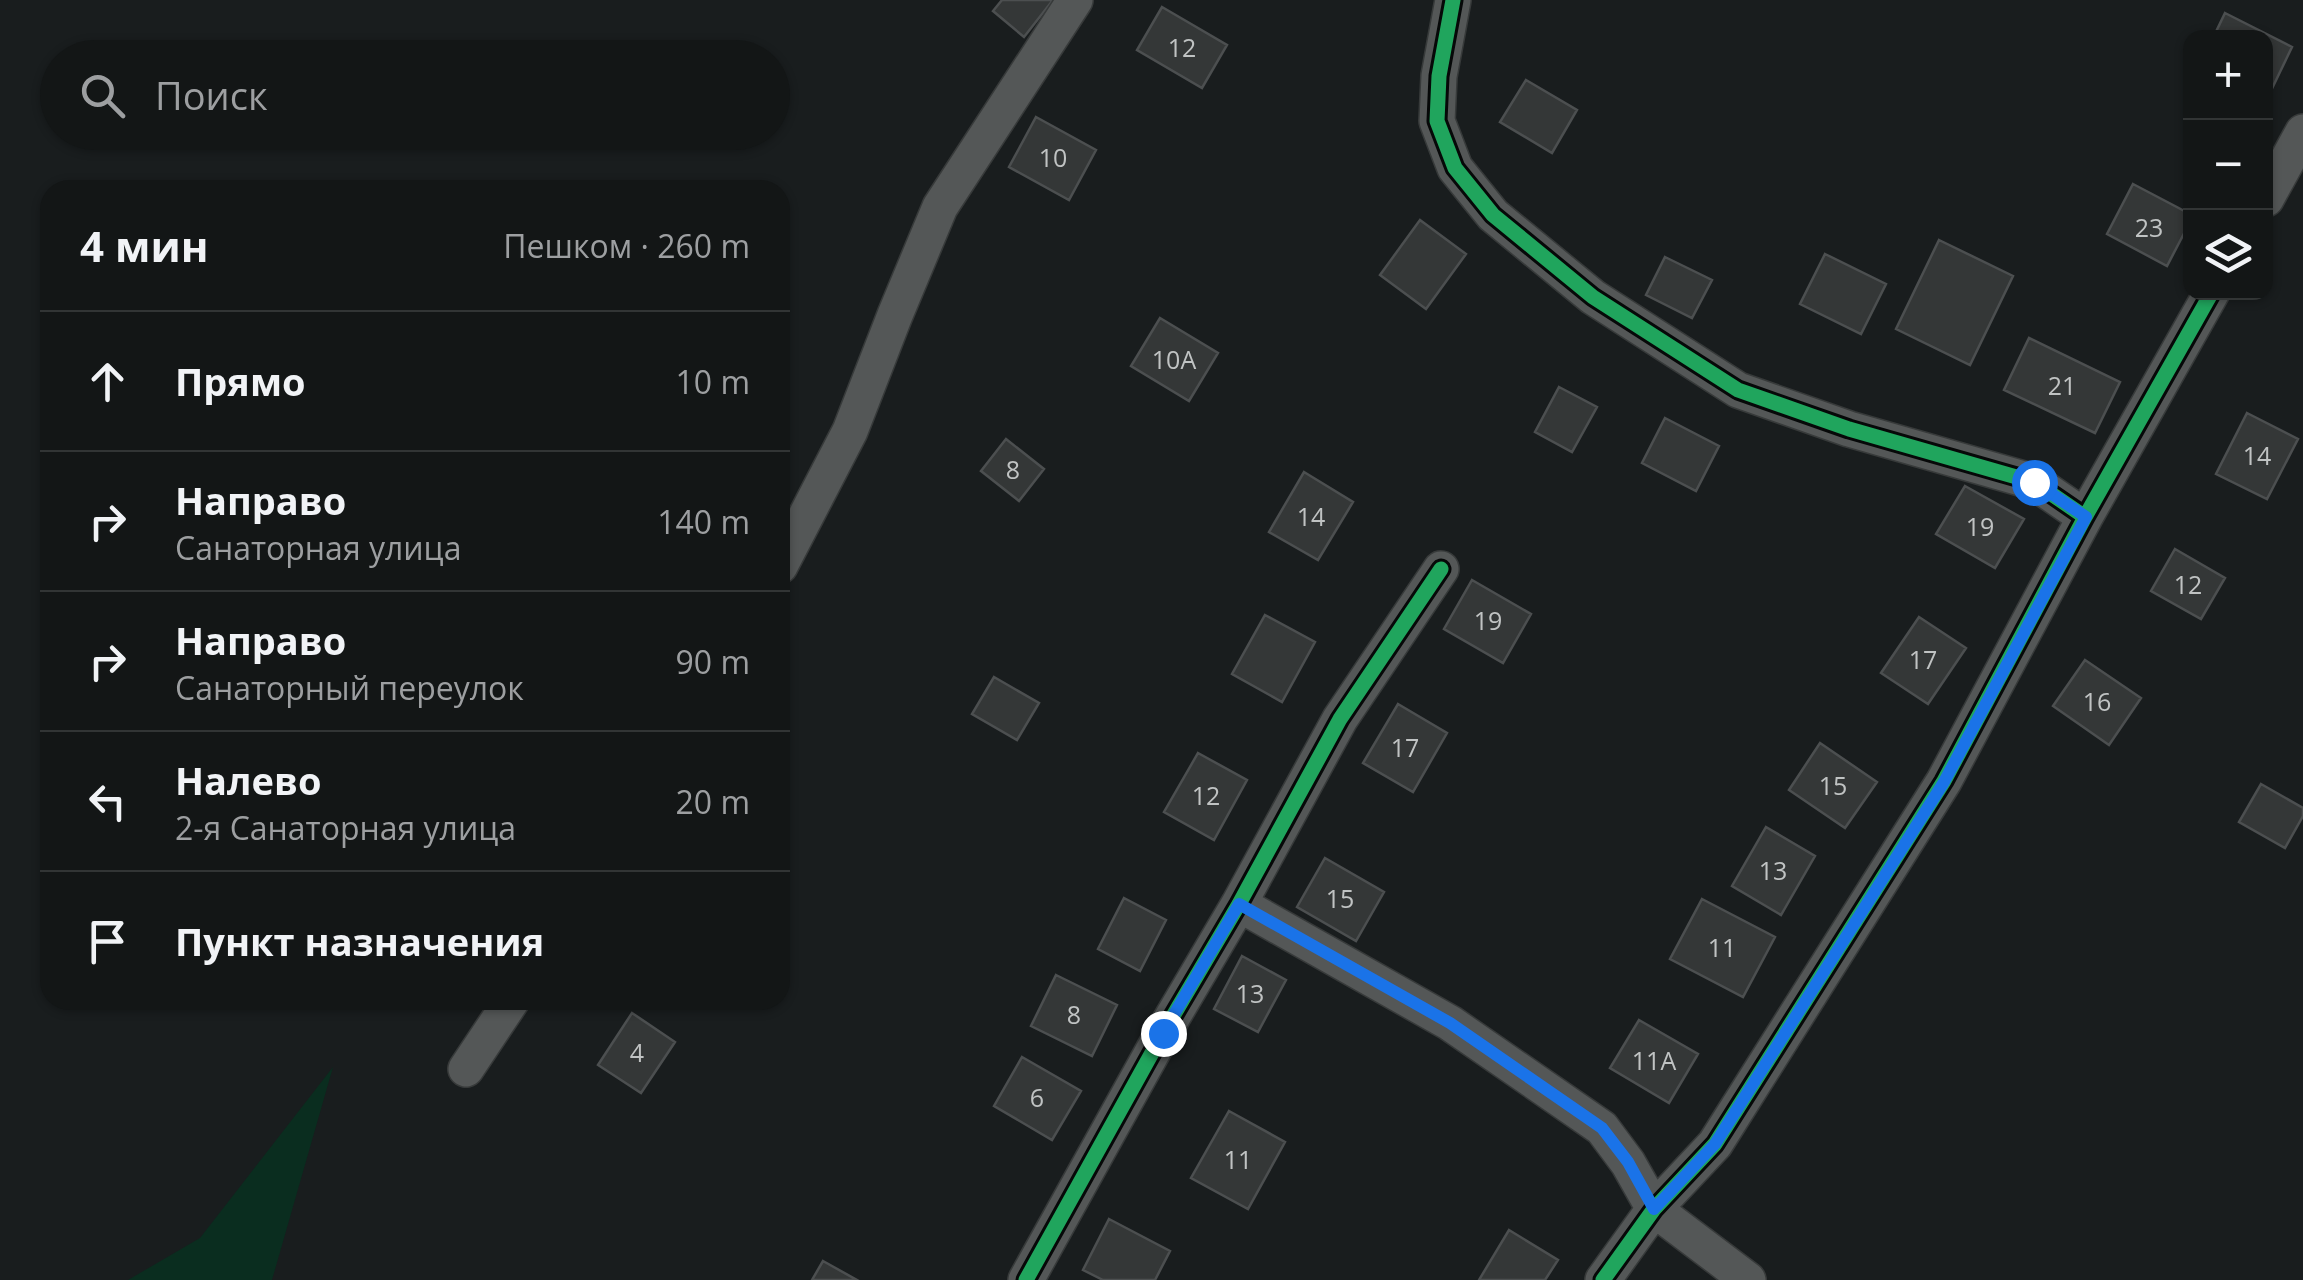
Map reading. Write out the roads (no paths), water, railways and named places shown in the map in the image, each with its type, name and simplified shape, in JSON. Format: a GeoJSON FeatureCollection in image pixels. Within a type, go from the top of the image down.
{"type":"FeatureCollection","features":[{"type":"Feature","properties":{"kind":"street"},"geometry":{"type":"LineString","coordinates":[[790,547],[850,430],[940,208],[1075,0]]}},
{"type":"Feature","properties":{"kind":"street"},"geometry":{"type":"LineString","coordinates":[[1453,0],[1439,76],[1437,120],[1455,168],[1493,215],[1592,297],[1738,390],[1849,428],[2034,482],[2086,517]]}},
{"type":"Feature","properties":{"kind":"street"},"geometry":{"type":"LineString","coordinates":[[2273,186],[2303,132]]}},
{"type":"Feature","properties":{"kind":"street"},"geometry":{"type":"LineString","coordinates":[[1603,1280],[1654,1209],[1715,1144],[1934,798],[2208,300]]}},
{"type":"Feature","properties":{"kind":"street"},"geometry":{"type":"LineString","coordinates":[[1026,1280],[1340,719],[1441,569]]}},
{"type":"Feature","properties":{"kind":"street"},"geometry":{"type":"LineString","coordinates":[[1239,904],[1450,1023],[1602,1128],[1628,1162],[1654,1209],[1748,1280]]}},
{"type":"Feature","properties":{"kind":"street"},"geometry":{"type":"LineString","coordinates":[[466,1069],[505,1010]]}}]}
